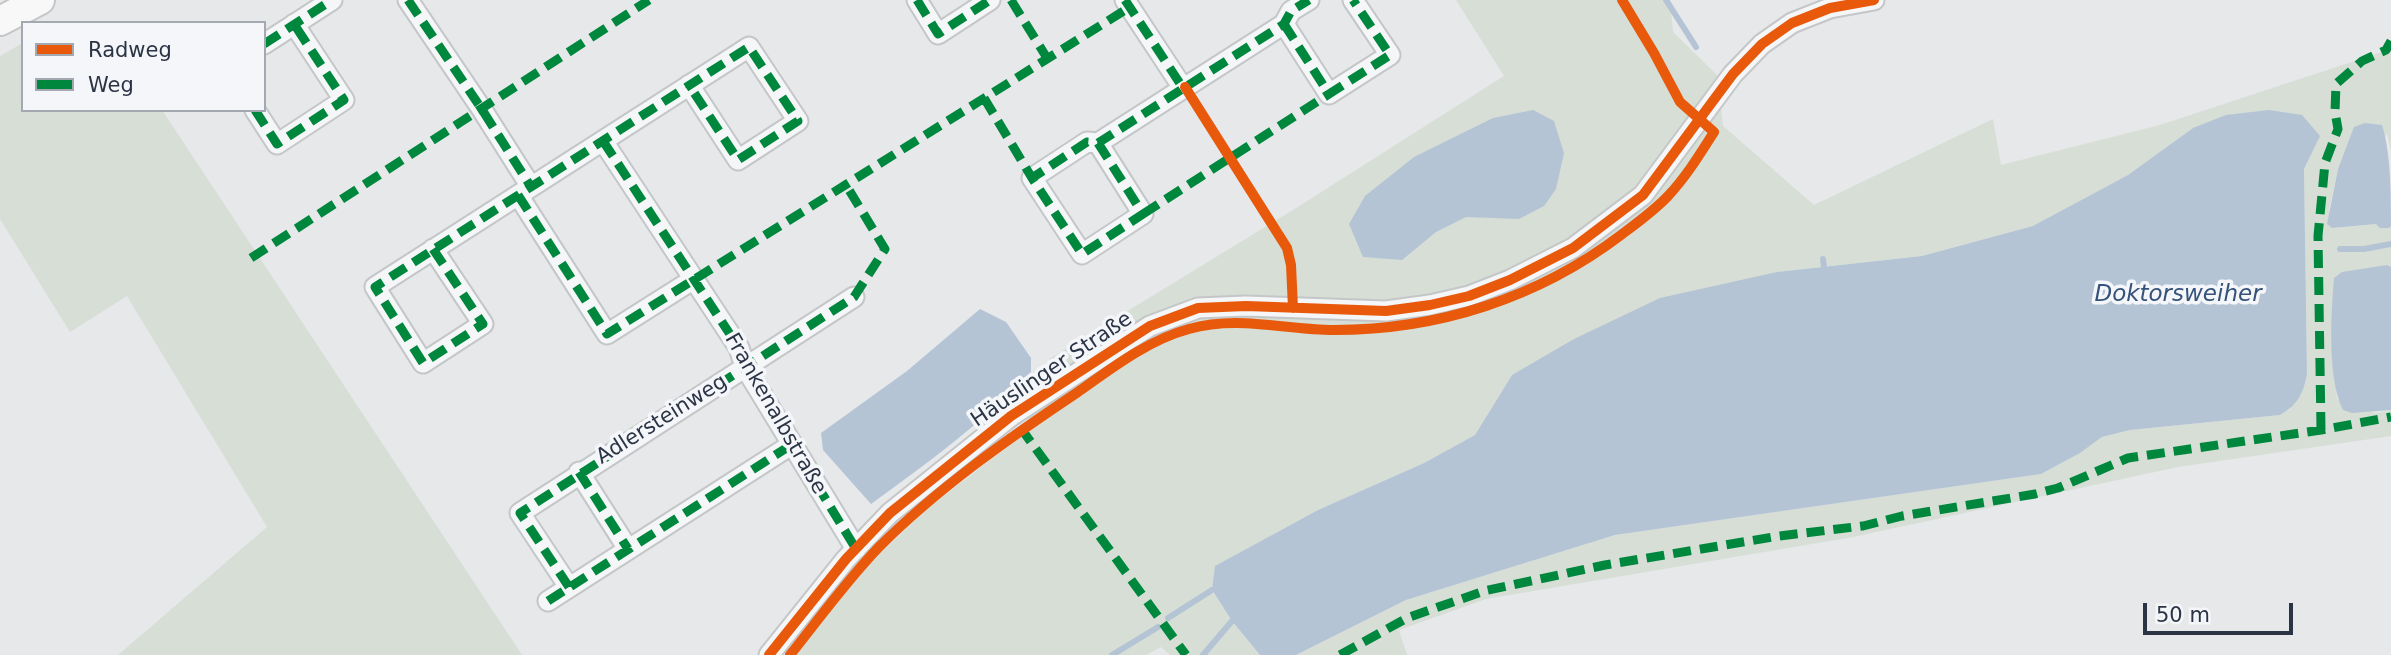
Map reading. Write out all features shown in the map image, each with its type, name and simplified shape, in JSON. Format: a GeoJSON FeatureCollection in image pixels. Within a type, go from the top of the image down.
{"type":"FeatureCollection","features":[{"type":"Feature","properties":{"kind":"main road"},"geometry":{"type":"LineString","coordinates":[[0,21],[40,0]]}},
{"type":"Feature","properties":{"kind":"street"},"geometry":{"type":"LineString","coordinates":[[266,43],[332,0]]}},
{"type":"Feature","properties":{"kind":"street"},"geometry":{"type":"LineString","coordinates":[[408,0],[481,108],[524,191],[607,334],[694,279]]}},
{"type":"Feature","properties":{"kind":"street"},"geometry":{"type":"LineString","coordinates":[[917,0],[938,34],[990,0]]}},
{"type":"Feature","properties":{"kind":"street"},"geometry":{"type":"LineString","coordinates":[[1125,0],[1184,87]]}},
{"type":"Feature","properties":{"kind":"street"},"geometry":{"type":"LineString","coordinates":[[1098,142],[1143,214],[1082,254],[1032,178],[1087,142],[1098,142],[1284,24],[1291,11],[1309,0]]}},
{"type":"Feature","properties":{"kind":"street"},"geometry":{"type":"LineString","coordinates":[[1284,24],[1329,94],[1390,55],[1353,0]]}},
{"type":"Feature","properties":{"kind":"street","name":"Häuslinger Straße"},"geometry":{"type":"LineString","coordinates":[[769,655],[856,549],[890,513],[1011,416],[1150,326],[1198,308],[1246,306],[1386,311],[1469,296],[1510,280],[1573,248],[1643,195],[1733,74],[1762,44],[1792,23],[1830,9],[1874,0]]}},
{"type":"Feature","properties":{"kind":"street"},"geometry":{"type":"LineString","coordinates":[[256,112],[277,144],[344,100],[294,24]]}},
{"type":"Feature","properties":{"kind":"street"},"geometry":{"type":"LineString","coordinates":[[433,249],[483,324],[424,363],[375,287],[433,249],[749,47],[798,121],[738,160],[690,85]]}},
{"type":"Feature","properties":{"kind":"street","name":"Frankenalbstraße"},"geometry":{"type":"LineString","coordinates":[[603,141],[739,348],[745,367],[856,549]]}},
{"type":"Feature","properties":{"kind":"street","name":"Adlersteinweg"},"geometry":{"type":"LineString","coordinates":[[569,587],[520,513],[579,472],[854,298]]}},
{"type":"Feature","properties":{"kind":"street"},"geometry":{"type":"LineString","coordinates":[[548,601],[791,445]]}},
{"type":"Feature","properties":{"kind":"street","name":"Adlersteinweg"},"geometry":{"type":"LineString","coordinates":[[579,472],[628,549]]}},
{"type":"Feature","properties":{"kind":"shaded area"},"geometry":{"type":"Polygon","coordinates":[[[1456,0],[1670,0],[1673,32],[1717,75],[1723,126],[1814,205],[1993,119],[2001,165],[2160,125],[2391,49],[2391,151],[2387,134],[2338,169],[2329,210],[2332,228],[2376,224],[2389,228],[2391,226],[2391,267],[2387,265],[2333,290],[2332,347],[2337,399],[2375,413],[2391,410],[2391,436],[2178,467],[1853,537],[1486,599],[1399,630],[1407,655],[1296,655],[1406,600],[1615,535],[2041,474],[2080,453],[2102,437],[2130,430],[2280,415],[2290,409],[2307,373],[2304,169],[2319,136],[2193,128],[2128,175],[2034,226],[1922,256],[1777,272],[1512,375],[1475,435],[1424,463],[1318,510],[1216,566],[1212,591],[1260,655],[1170,655],[1161,647],[1146,655],[795,655],[870,563],[929,507],[1017,440],[1055,372],[1049,359],[1293,210],[1504,76],[1456,0]]]}},
{"type":"Feature","properties":{"kind":"shaded area"},"geometry":{"type":"Polygon","coordinates":[[[21,44],[21,112],[163,112],[522,655],[118,655],[267,527],[127,296],[70,332],[0,219],[0,56],[21,44]]]}},
{"type":"Feature","properties":{"kind":"water"},"geometry":{"type":"Polygon","coordinates":[[[1533,110],[1554,121],[1564,153],[1556,189],[1544,206],[1519,219],[1466,217],[1436,232],[1402,260],[1363,257],[1349,224],[1365,196],[1414,157],[1493,118],[1533,110]]]}},
{"type":"Feature","properties":{"kind":"water","name":"Doktorsweiher"},"geometry":{"type":"Polygon","coordinates":[[[2269,110],[2302,115],[2320,136],[2304,169],[2307,373],[2299,397],[2280,415],[2130,430],[2102,437],[2080,453],[2041,474],[1615,535],[1406,600],[1296,655],[1260,655],[1232,621],[1212,590],[1215,566],[1318,510],[1424,463],[1475,435],[1512,375],[1574,339],[1660,298],[1777,272],[1922,256],[2033,226],[2128,175],[2193,128],[2226,115],[2269,110]]]}},
{"type":"Feature","properties":{"kind":"water"},"geometry":{"type":"Polygon","coordinates":[[[2365,123],[2382,125],[2385,136],[2390,174],[2391,226],[2380,228],[2376,224],[2332,228],[2327,224],[2338,169],[2354,127],[2365,123]]]}},
{"type":"Feature","properties":{"kind":"water"},"geometry":{"type":"Polygon","coordinates":[[[2387,265],[2391,267],[2391,410],[2352,413],[2343,410],[2334,381],[2331,345],[2334,278],[2342,272],[2387,265]]]}},
{"type":"Feature","properties":{"kind":"water"},"geometry":{"type":"Polygon","coordinates":[[[980,309],[1006,322],[1031,358],[1031,372],[994,408],[954,441],[871,504],[823,450],[821,433],[907,371],[980,309]]]}},
{"type":"Feature","properties":{"kind":"waterway"},"geometry":{"type":"LineString","coordinates":[[1666,0],[1696,47]]}},
{"type":"Feature","properties":{"kind":"waterway"},"geometry":{"type":"LineString","coordinates":[[2340,249],[2364,249],[2391,244]]}},
{"type":"Feature","properties":{"kind":"waterway"},"geometry":{"type":"LineString","coordinates":[[1823,259],[1824,267]]}},
{"type":"Feature","properties":{"kind":"waterway"},"geometry":{"type":"LineString","coordinates":[[1168,618],[1212,590]]}},
{"type":"Feature","properties":{"kind":"waterway"},"geometry":{"type":"LineString","coordinates":[[1203,655],[1232,621]]}},
{"type":"Feature","properties":{"kind":"waterway"},"geometry":{"type":"LineString","coordinates":[[1112,655],[1158,627]]}},
{"type":"Feature","properties":{"kind":"marked path"},"geometry":{"type":"LineString","coordinates":[[266,43],[332,0]]}},
{"type":"Feature","properties":{"kind":"marked path"},"geometry":{"type":"LineString","coordinates":[[408,0],[531,187]]}},
{"type":"Feature","properties":{"kind":"marked path"},"geometry":{"type":"LineString","coordinates":[[251,258],[649,0]]}},
{"type":"Feature","properties":{"kind":"marked path"},"geometry":{"type":"LineString","coordinates":[[917,0],[938,34],[990,0]]}},
{"type":"Feature","properties":{"kind":"marked path"},"geometry":{"type":"LineString","coordinates":[[1011,0],[1047,58]]}},
{"type":"Feature","properties":{"kind":"marked path"},"geometry":{"type":"LineString","coordinates":[[1125,0],[1183,88]]}},
{"type":"Feature","properties":{"kind":"marked path"},"geometry":{"type":"LineString","coordinates":[[1098,143],[1143,214],[1082,254],[1032,178],[1087,142],[1098,143],[1284,24],[1291,11],[1309,0]]}},
{"type":"Feature","properties":{"kind":"marked path"},"geometry":{"type":"LineString","coordinates":[[1284,24],[1329,94],[1390,55],[1353,0]]}},
{"type":"Feature","properties":{"kind":"marked path"},"geometry":{"type":"LineString","coordinates":[[518,195],[607,334],[1130,7]]}},
{"type":"Feature","properties":{"kind":"marked path"},"geometry":{"type":"LineString","coordinates":[[256,112],[277,144],[344,100],[294,24]]}},
{"type":"Feature","properties":{"kind":"marked path"},"geometry":{"type":"LineString","coordinates":[[2321,430],[2318,236],[2325,163],[2338,129],[2335,112],[2336,84],[2362,61],[2386,50],[2391,41]]}},
{"type":"Feature","properties":{"kind":"marked path"},"geometry":{"type":"LineString","coordinates":[[433,249],[483,324],[423,363],[375,287],[422,257],[469,227],[655,107],[702,77],[749,47],[798,121],[738,160],[689,85]]}},
{"type":"Feature","properties":{"kind":"marked path"},"geometry":{"type":"LineString","coordinates":[[1143,214],[1329,94]]}},
{"type":"Feature","properties":{"kind":"marked path"},"geometry":{"type":"LineString","coordinates":[[984,98],[1032,178]]}},
{"type":"Feature","properties":{"kind":"marked path"},"geometry":{"type":"LineString","coordinates":[[603,141],[739,348],[745,367],[856,549]]}},
{"type":"Feature","properties":{"kind":"marked path"},"geometry":{"type":"LineString","coordinates":[[569,587],[520,513],[854,297],[885,249],[846,185]]}},
{"type":"Feature","properties":{"kind":"marked path"},"geometry":{"type":"LineString","coordinates":[[1340,655],[1407,618],[1484,591],[1605,565],[1779,536],[1863,526],[1902,516],[2035,494],[2058,488],[2128,458],[2391,417]]}},
{"type":"Feature","properties":{"kind":"marked path"},"geometry":{"type":"LineString","coordinates":[[1020,427],[1186,655]]}},
{"type":"Feature","properties":{"kind":"marked path"},"geometry":{"type":"LineString","coordinates":[[548,601],[791,445]]}},
{"type":"Feature","properties":{"kind":"marked path"},"geometry":{"type":"LineString","coordinates":[[579,472],[628,549]]}},
{"type":"Feature","properties":{"kind":"cycle path"},"geometry":{"type":"LineString","coordinates":[[790,655],[867,560],[925,504],[1000,446],[1145,347],[1189,329],[1225,323],[1334,330],[1373,329],[1449,317],[1521,293],[1556,276],[1589,257],[1646,216],[1681,181],[1714,132],[1680,102],[1622,0]]}},
{"type":"Feature","properties":{"kind":"cycle path"},"geometry":{"type":"LineString","coordinates":[[769,655],[846,559],[890,513],[1011,416],[1150,326],[1198,308],[1246,306],[1386,311],[1469,296],[1510,280],[1573,248],[1643,195],[1733,74],[1762,44],[1792,23],[1830,8],[1874,0]]}},
{"type":"Feature","properties":{"kind":"cycle path"},"geometry":{"type":"LineString","coordinates":[[1185,87],[1287,248],[1291,265],[1293,308]]}}]}
